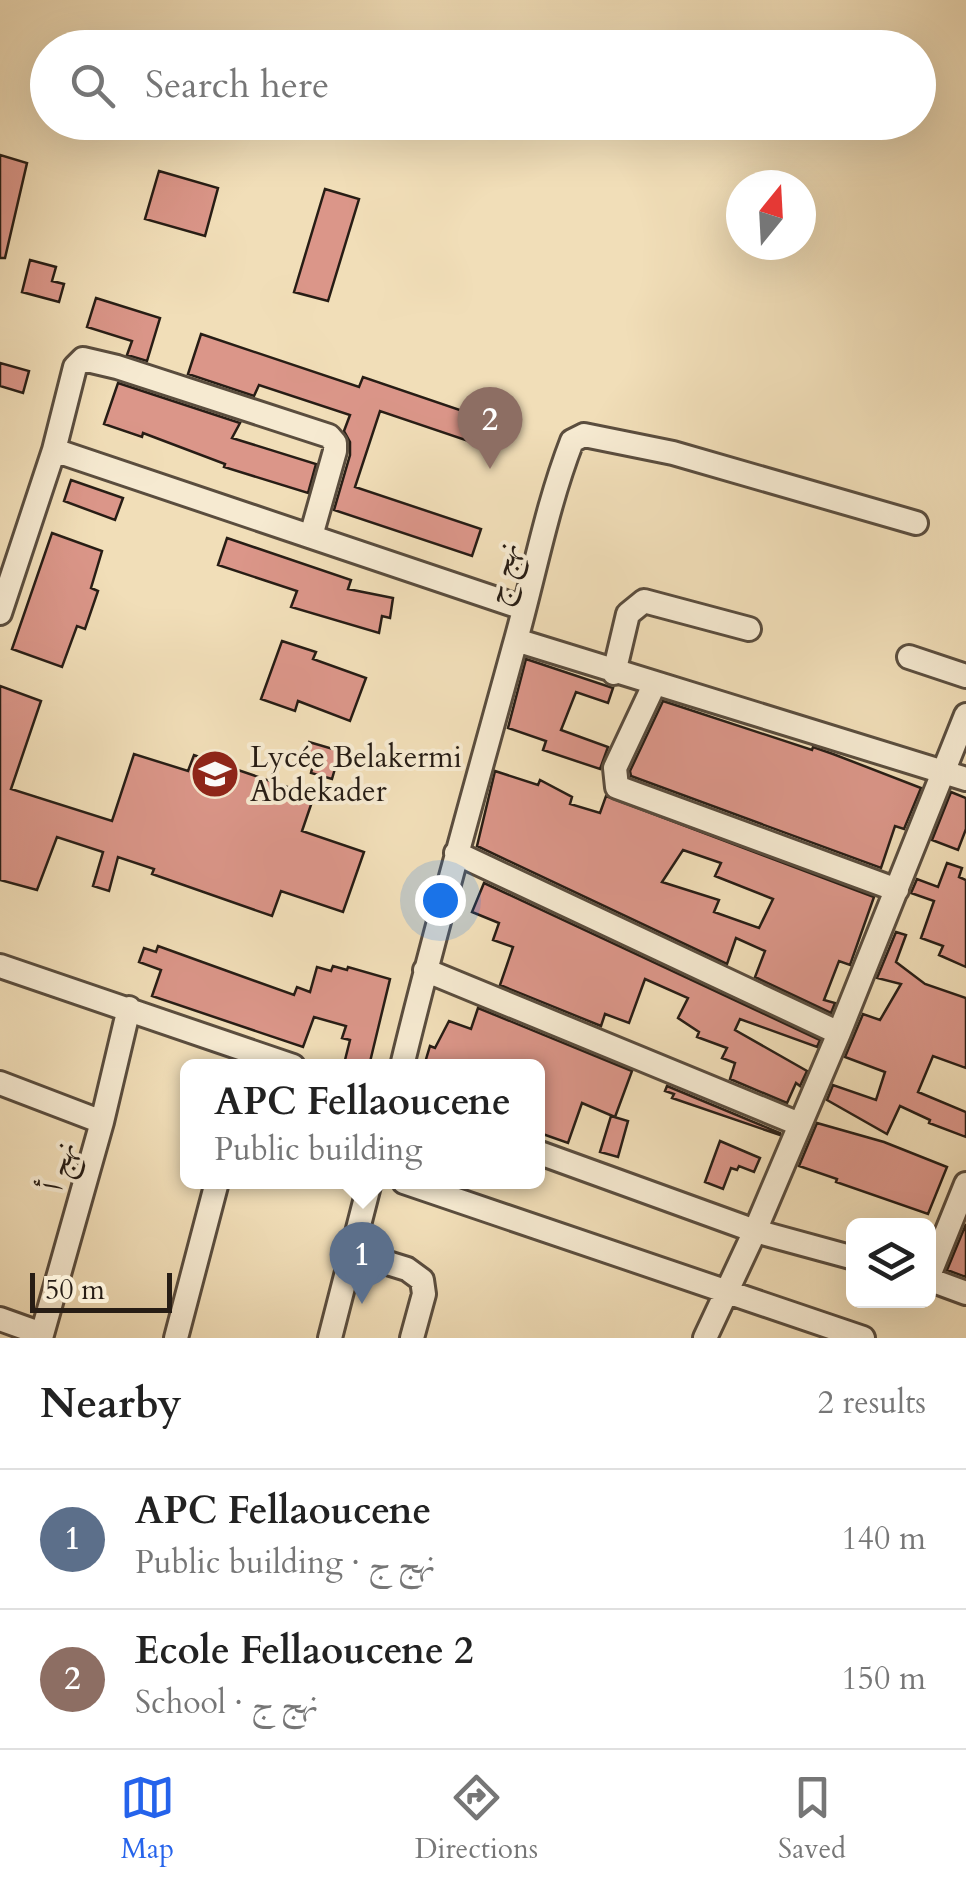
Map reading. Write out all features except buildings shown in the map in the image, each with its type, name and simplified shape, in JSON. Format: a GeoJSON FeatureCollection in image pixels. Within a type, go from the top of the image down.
{"type":"FeatureCollection","features":[{"type":"Feature","properties":{"kind":"street"},"geometry":{"type":"LineString","coordinates":[[0,614],[10,543],[54,450],[75,367],[82,360],[117,367],[322,434],[334,443],[335,452],[311,536]]}},
{"type":"Feature","properties":{"kind":"street","name":"نهج ج"},"geometry":{"type":"LineString","coordinates":[[404,1059],[558,472],[572,441],[584,435],[672,453],[916,523]]}},
{"type":"Feature","properties":{"kind":"street"},"geometry":{"type":"LineString","coordinates":[[54,450],[522,608]]}},
{"type":"Feature","properties":{"kind":"street"},"geometry":{"type":"LineString","coordinates":[[614,672],[628,614],[644,602],[749,629]]}},
{"type":"Feature","properties":{"kind":"street"},"geometry":{"type":"LineString","coordinates":[[516,640],[654,686],[955,775]]}},
{"type":"Feature","properties":{"kind":"street"},"geometry":{"type":"LineString","coordinates":[[909,657],[966,676]]}},
{"type":"Feature","properties":{"kind":"street"},"geometry":{"type":"LineString","coordinates":[[654,686],[615,768],[618,787],[897,890]]}},
{"type":"Feature","properties":{"kind":"street"},"geometry":{"type":"LineString","coordinates":[[705,1338],[756,1231],[897,890],[955,775],[966,715]]}},
{"type":"Feature","properties":{"kind":"street"},"geometry":{"type":"LineString","coordinates":[[456,853],[838,1033]]}},
{"type":"Feature","properties":{"kind":"street"},"geometry":{"type":"LineString","coordinates":[[0,966],[128,1008],[248,1059]]}},
{"type":"Feature","properties":{"kind":"street"},"geometry":{"type":"LineString","coordinates":[[425,970],[799,1124]]}},
{"type":"Feature","properties":{"kind":"street","name":"نهج أ"},"geometry":{"type":"LineString","coordinates":[[42,1336],[102,1122],[128,1008]]}},
{"type":"Feature","properties":{"kind":"street"},"geometry":{"type":"LineString","coordinates":[[0,1083],[102,1122]]}},
{"type":"Feature","properties":{"kind":"street"},"geometry":{"type":"LineString","coordinates":[[545,1155],[756,1231],[846,1256]]}},
{"type":"Feature","properties":{"kind":"street"},"geometry":{"type":"LineString","coordinates":[[936,1259],[966,1184]]}},
{"type":"Feature","properties":{"kind":"street"},"geometry":{"type":"LineString","coordinates":[[176,1338],[215,1189]]}},
{"type":"Feature","properties":{"kind":"street"},"geometry":{"type":"LineString","coordinates":[[330,1338],[368,1189]]}},
{"type":"Feature","properties":{"kind":"street"},"geometry":{"type":"LineString","coordinates":[[425,1189],[863,1338]]}},
{"type":"Feature","properties":{"kind":"street"},"geometry":{"type":"LineString","coordinates":[[352,1252],[407,1269],[422,1280],[424,1294],[412,1338]]}},
{"type":"Feature","properties":{"kind":"street"},"geometry":{"type":"LineString","coordinates":[[936,1282],[966,1293]]}},
{"type":"Feature","properties":{"kind":"street"},"geometry":{"type":"LineString","coordinates":[[0,1319],[42,1336]]}},
{"type":"Feature","properties":{"kind":"place","name":"Ecole Fellaoucene 2"},"geometry":{"type":"Point","coordinates":[490,469]}},
{"type":"Feature","properties":{"kind":"place","name":"Lycée Belakermi Abdekader"},"geometry":{"type":"Point","coordinates":[215,774]}},
{"type":"Feature","properties":{"kind":"place","name":"APC Fellaoucene"},"geometry":{"type":"Point","coordinates":[362,1304]}}]}
